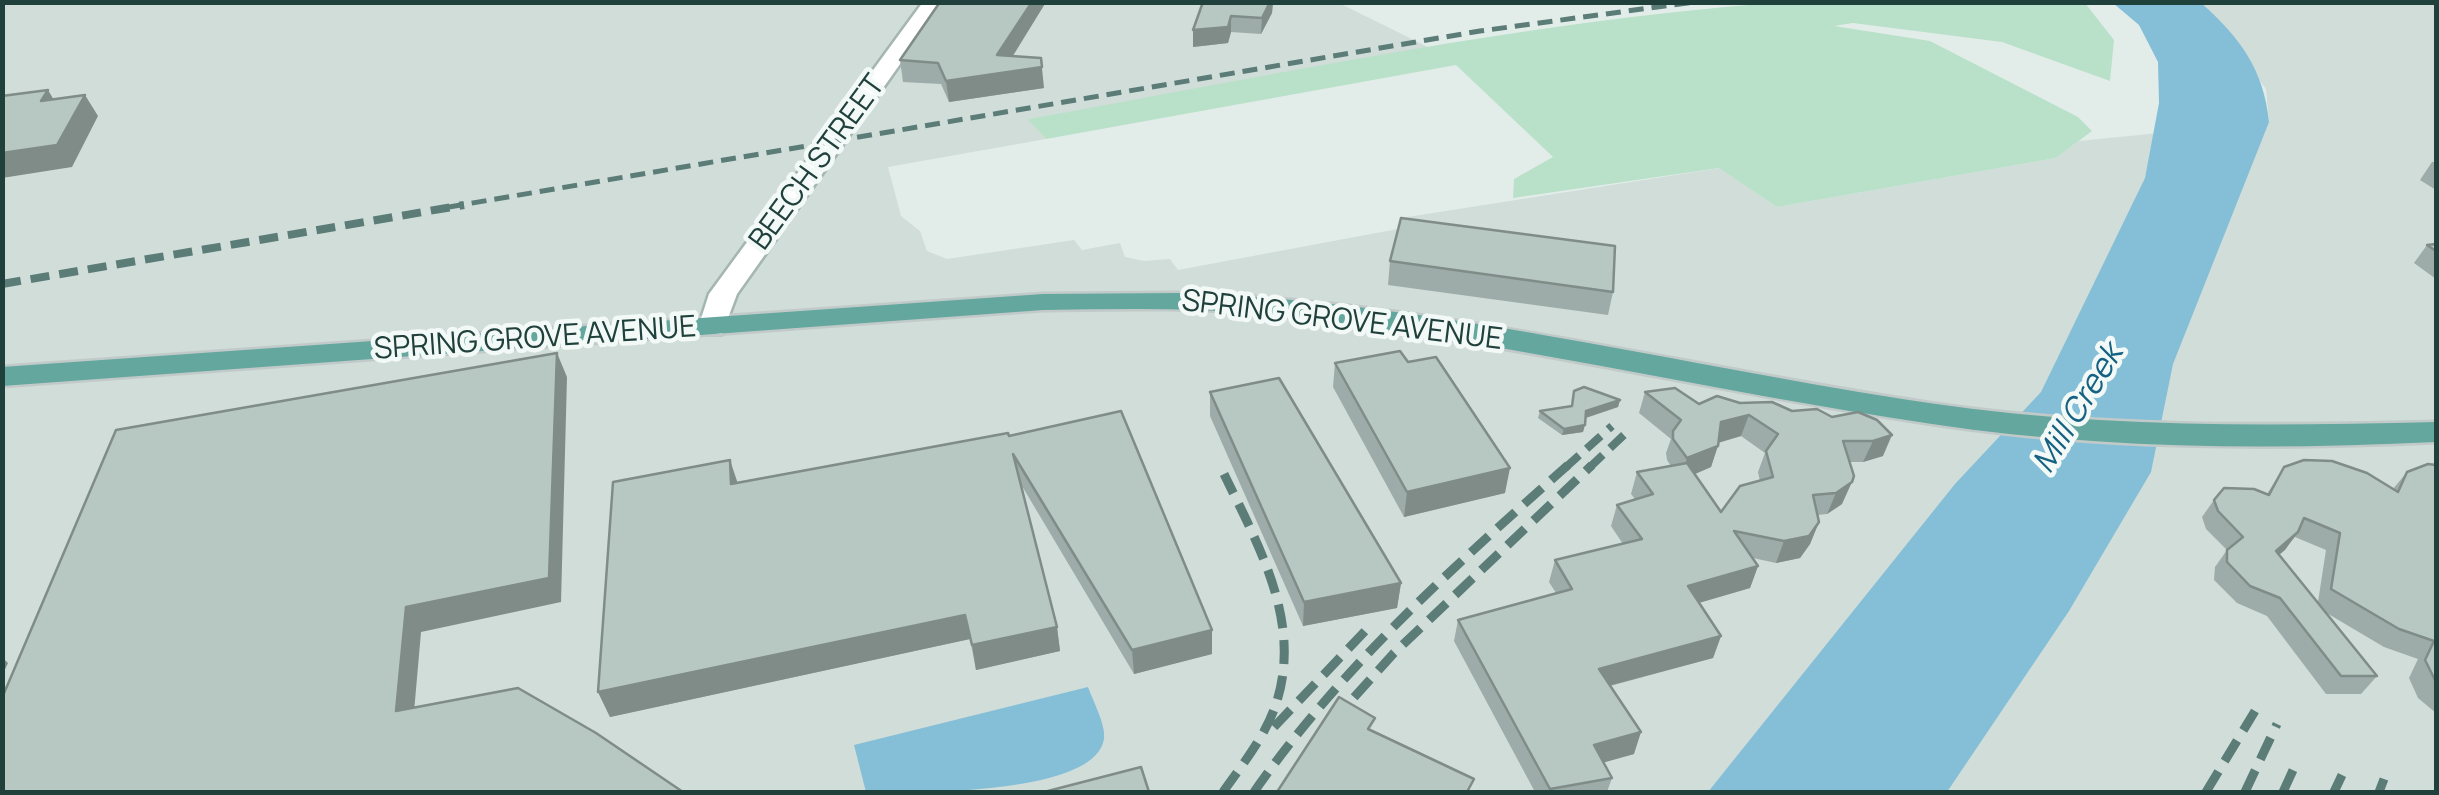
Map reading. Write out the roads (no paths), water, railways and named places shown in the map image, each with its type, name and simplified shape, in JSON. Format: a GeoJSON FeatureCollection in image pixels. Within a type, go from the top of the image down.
{"type":"FeatureCollection","features":[{"type":"Feature","properties":{"kind":"main road","name":"SPRING GROVE AVENUE"},"geometry":{"type":"LineString","coordinates":[[2,377],[1043,302],[1162,300],[1263,306],[1557,347],[1932,414],[2100,432],[2220,436],[2436,432]]}},
{"type":"Feature","properties":{"kind":"street","name":"BEECH STREET"},"geometry":{"type":"LineString","coordinates":[[712,328],[722,294],[934,2]]}},
{"type":"Feature","properties":{"kind":"water","name":"Mill Creek"},"geometry":{"type":"Polygon","coordinates":[[[2113,3],[2201,3],[2238,42],[2256,70],[2269,122],[2173,364],[2151,472],[2069,611],[1947,792],[1708,792],[1955,484],[2041,392],[2145,178],[2159,103],[2158,62],[2139,25],[2113,3]]]}},
{"type":"Feature","properties":{"kind":"water"},"geometry":{"type":"Polygon","coordinates":[[[1088,687],[1104,739],[1093,757],[1070,771],[1001,787],[866,792],[854,745],[1088,687]]]}},
{"type":"Feature","properties":{"kind":"railway"},"geometry":{"type":"LineString","coordinates":[[449,207],[1480,31],[1694,2]]}},
{"type":"Feature","properties":{"kind":"railway"},"geometry":{"type":"LineString","coordinates":[[2,284],[464,205]]}},
{"type":"Feature","properties":{"kind":"railway"},"geometry":{"type":"LineString","coordinates":[[1565,468],[1612,426]]}},
{"type":"Feature","properties":{"kind":"railway"},"geometry":{"type":"LineString","coordinates":[[1589,468],[1626,433]]}},
{"type":"Feature","properties":{"kind":"railway"},"geometry":{"type":"LineString","coordinates":[[1254,792],[1362,660],[1441,580],[1568,465]]}},
{"type":"Feature","properties":{"kind":"railway"},"geometry":{"type":"LineString","coordinates":[[1330,724],[1394,653],[1592,465]]}},
{"type":"Feature","properties":{"kind":"railway"},"geometry":{"type":"LineString","coordinates":[[1223,792],[1252,751],[1275,707],[1283,676],[1284,646],[1274,587],[1224,474]]}},
{"type":"Feature","properties":{"kind":"railway"},"geometry":{"type":"LineString","coordinates":[[1274,727],[1368,628]]}},
{"type":"Feature","properties":{"kind":"railway"},"geometry":{"type":"LineString","coordinates":[[2206,792],[2255,711]]}},
{"type":"Feature","properties":{"kind":"railway"},"geometry":{"type":"LineString","coordinates":[[2245,792],[2277,724]]}},
{"type":"Feature","properties":{"kind":"railway"},"geometry":{"type":"LineString","coordinates":[[2283,792],[2294,768]]}},
{"type":"Feature","properties":{"kind":"railway"},"geometry":{"type":"LineString","coordinates":[[2334,792],[2342,775]]}},
{"type":"Feature","properties":{"kind":"railway"},"geometry":{"type":"LineString","coordinates":[[2379,792],[2384,779]]}}]}
